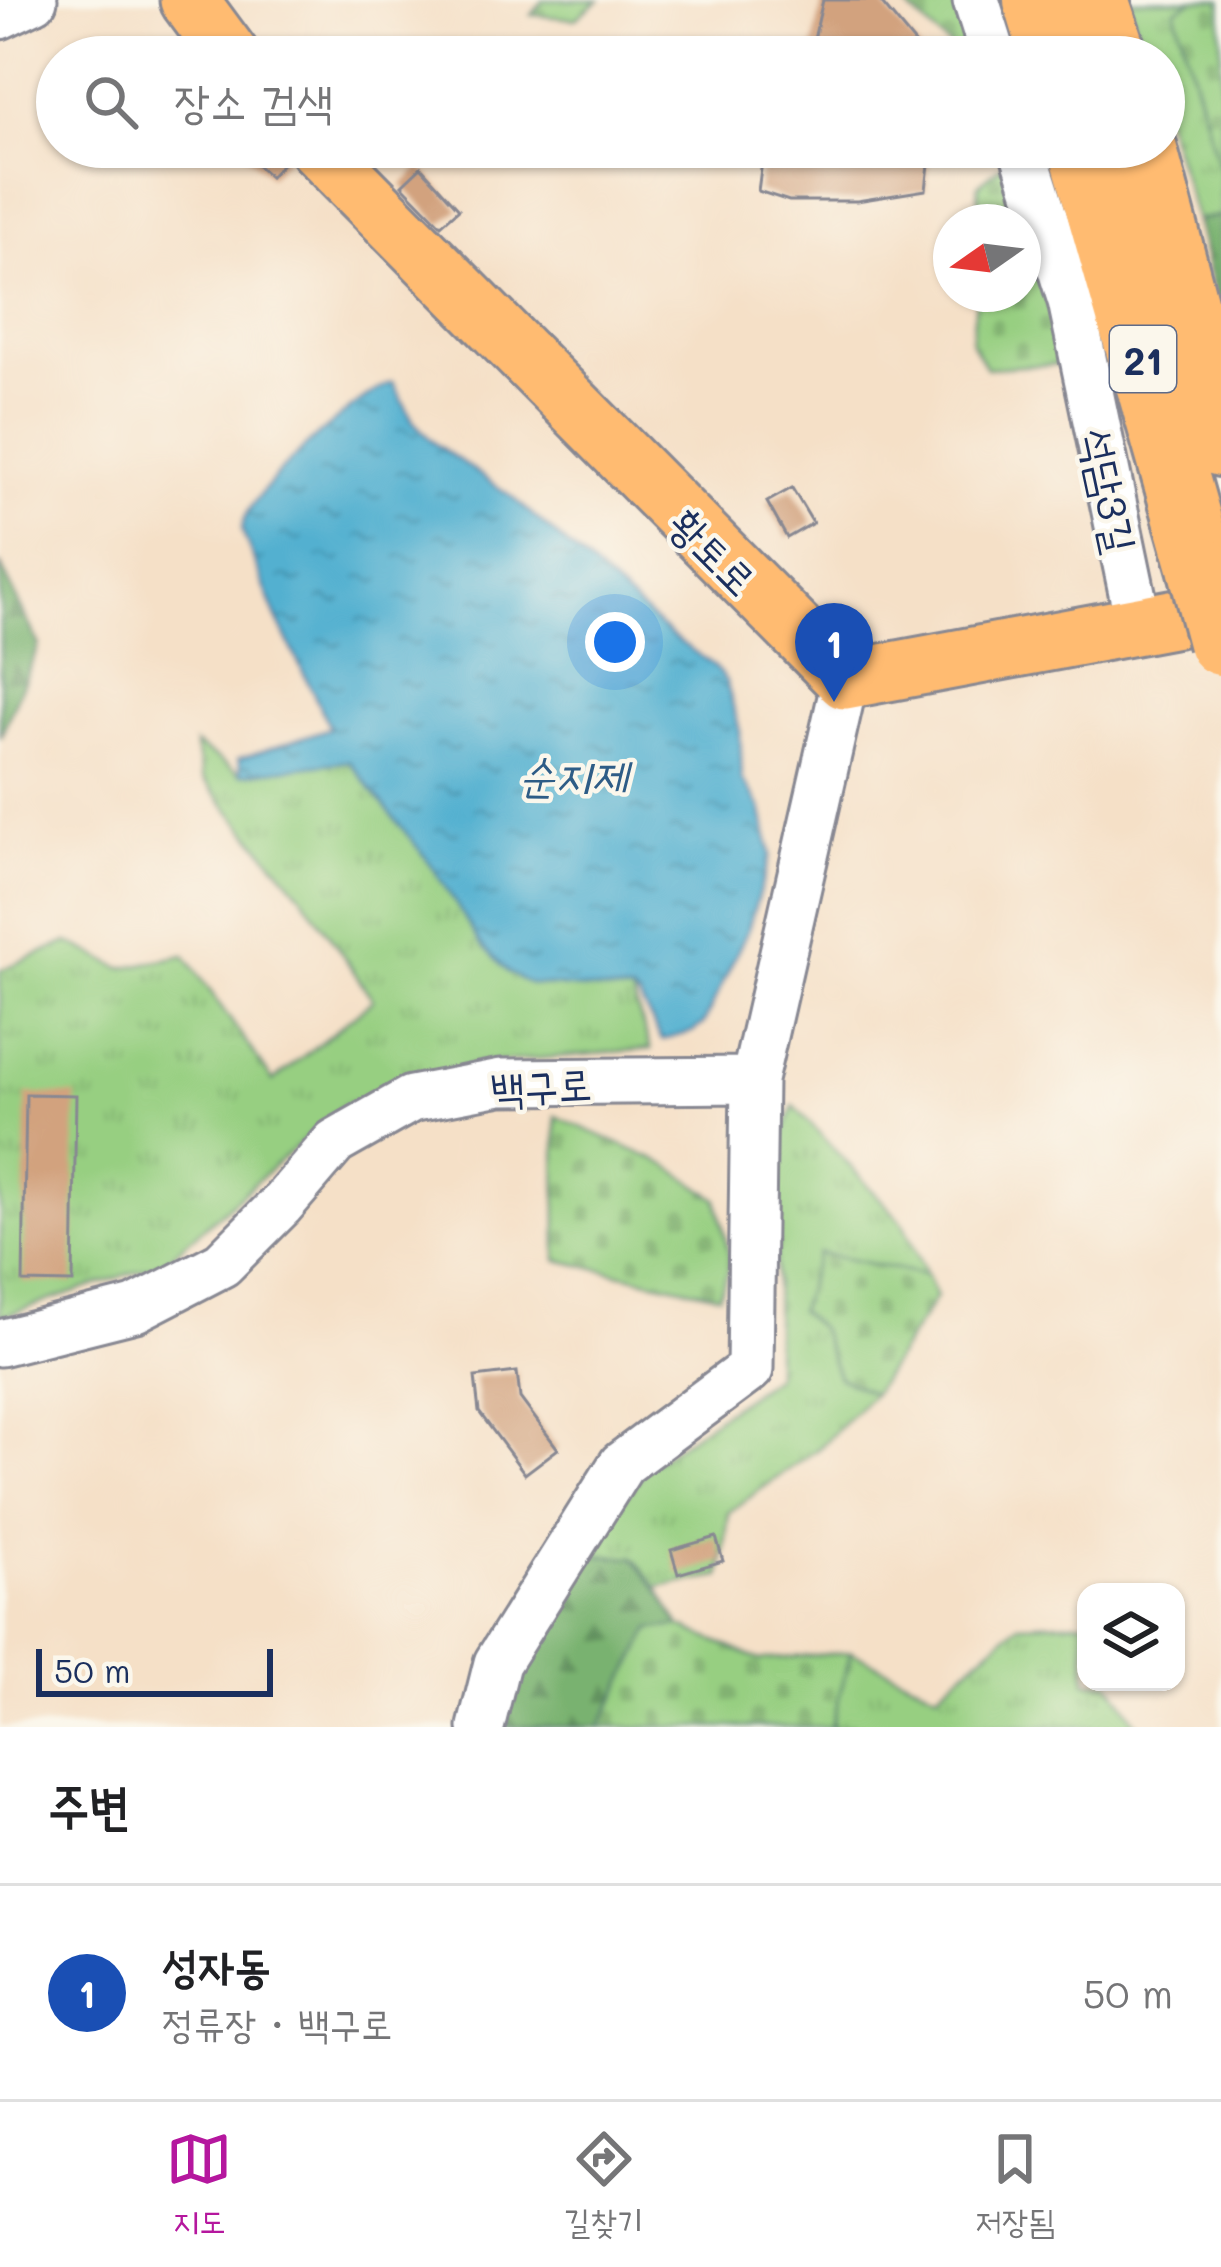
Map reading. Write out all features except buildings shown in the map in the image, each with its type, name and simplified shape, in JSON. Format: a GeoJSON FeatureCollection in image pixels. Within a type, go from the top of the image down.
{"type":"FeatureCollection","features":[{"type":"Feature","properties":{"kind":"highway"},"geometry":{"type":"LineString","coordinates":[[1037,0],[1048,36]]}},
{"type":"Feature","properties":{"kind":"highway"},"geometry":{"type":"LineString","coordinates":[[1095,0],[1107,36]]}},
{"type":"Feature","properties":{"kind":"highway","name":"21"},"geometry":{"type":"LineString","coordinates":[[1088,168],[1211,588],[1221,642]]}},
{"type":"Feature","properties":{"kind":"highway","name":"21"},"geometry":{"type":"LineString","coordinates":[[1149,168],[1221,443]]}},
{"type":"Feature","properties":{"kind":"main road"},"geometry":{"type":"LineString","coordinates":[[189,0],[216,36]]}},
{"type":"Feature","properties":{"kind":"main road","name":"황토로"},"geometry":{"type":"LineString","coordinates":[[338,168],[845,680]]}},
{"type":"Feature","properties":{"kind":"main road"},"geometry":{"type":"LineString","coordinates":[[845,680],[1138,626],[1211,588]]}},
{"type":"Feature","properties":{"kind":"street"},"geometry":{"type":"LineString","coordinates":[[0,16],[34,0]]}},
{"type":"Feature","properties":{"kind":"street"},"geometry":{"type":"LineString","coordinates":[[976,0],[987,36]]}},
{"type":"Feature","properties":{"kind":"street","name":"석담3길"},"geometry":{"type":"LineString","coordinates":[[1029,168],[1071,301],[1138,626]]}},
{"type":"Feature","properties":{"kind":"street"},"geometry":{"type":"LineString","coordinates":[[481,1727],[497,1663],[622,1464],[750,1369],[754,1080],[845,680]]}},
{"type":"Feature","properties":{"kind":"street","name":"백구로"},"geometry":{"type":"LineString","coordinates":[[0,1343],[135,1309],[222,1264],[334,1142],[411,1099],[501,1082],[754,1080]]}},
{"type":"Feature","properties":{"kind":"green space"},"geometry":{"type":"Polygon","coordinates":[[[543,0],[599,0],[576,19],[532,15],[543,0]]]}},
{"type":"Feature","properties":{"kind":"green space"},"geometry":{"type":"Polygon","coordinates":[[[900,0],[956,0],[965,36],[939,36],[900,0]]]}},
{"type":"Feature","properties":{"kind":"green space"},"geometry":{"type":"Polygon","coordinates":[[[1128,0],[1194,0],[1175,11],[1182,36],[1139,36],[1128,0]]]}},
{"type":"Feature","properties":{"kind":"green space"},"geometry":{"type":"Polygon","coordinates":[[[1194,0],[1221,0],[1221,174],[1185,36],[1175,10],[1194,0]]]}},
{"type":"Feature","properties":{"kind":"green space"},"geometry":{"type":"Polygon","coordinates":[[[1185,46],[1221,174],[1221,216],[1196,220],[1180,168],[1185,168],[1185,46]]]}},
{"type":"Feature","properties":{"kind":"green space"},"geometry":{"type":"Polygon","coordinates":[[[998,168],[1014,168],[1023,204],[979,204],[978,185],[998,168]]]}},
{"type":"Feature","properties":{"kind":"green space"},"geometry":{"type":"Polygon","coordinates":[[[1221,216],[1221,319],[1196,220],[1221,216]]]}},
{"type":"Feature","properties":{"kind":"green space"},"geometry":{"type":"Polygon","coordinates":[[[1041,274],[1064,364],[986,368],[971,341],[975,312],[1041,312],[1041,274]]]}},
{"type":"Feature","properties":{"kind":"green space"},"geometry":{"type":"Polygon","coordinates":[[[0,564],[39,645],[0,738],[0,564]]]}},
{"type":"Feature","properties":{"kind":"green space"},"geometry":{"type":"Polygon","coordinates":[[[195,744],[241,774],[349,761],[431,864],[481,944],[530,984],[632,993],[651,1049],[476,1064],[344,1105],[163,1263],[0,1317],[0,970],[68,942],[122,968],[185,955],[273,1081],[373,1000],[302,895],[202,778],[195,744]]]}},
{"type":"Feature","properties":{"kind":"green space"},"geometry":{"type":"Polygon","coordinates":[[[794,1106],[903,1223],[926,1275],[818,1254],[799,1311],[820,1329],[838,1377],[873,1393],[820,1447],[729,1512],[721,1577],[657,1587],[633,1557],[582,1555],[647,1467],[775,1376],[776,1153],[794,1106]]]}},
{"type":"Feature","properties":{"kind":"green space"},"geometry":{"type":"Polygon","coordinates":[[[556,1116],[669,1166],[717,1199],[731,1264],[719,1295],[557,1260],[556,1116]]]}},
{"type":"Feature","properties":{"kind":"green space"},"geometry":{"type":"Polygon","coordinates":[[[818,1253],[926,1275],[936,1297],[873,1393],[838,1377],[820,1329],[799,1311],[818,1253]]]}},
{"type":"Feature","properties":{"kind":"green space"},"geometry":{"type":"Polygon","coordinates":[[[582,1555],[633,1557],[680,1626],[651,1630],[600,1727],[493,1727],[503,1687],[582,1555]]]}},
{"type":"Feature","properties":{"kind":"green space"},"geometry":{"type":"Polygon","coordinates":[[[1077,1621],[1077,1691],[1116,1691],[1139,1727],[831,1727],[851,1652],[937,1693],[1019,1624],[1077,1621]]]}},
{"type":"Feature","properties":{"kind":"green space"},"geometry":{"type":"Polygon","coordinates":[[[680,1626],[760,1660],[851,1652],[831,1727],[600,1727],[651,1629],[680,1626]]]}},
{"type":"Feature","properties":{"kind":"water","name":"순지제"},"geometry":{"type":"Polygon","coordinates":[[[393,382],[413,421],[434,443],[511,496],[670,635],[712,664],[726,681],[740,731],[742,779],[761,807],[771,854],[748,929],[704,1023],[692,1032],[662,1040],[632,993],[530,984],[509,973],[481,944],[431,864],[349,761],[241,774],[238,759],[330,728],[276,616],[242,531],[247,515],[260,494],[304,448],[354,406],[393,382]]]}},
{"type":"Feature","properties":{"kind":"place","name":"성자동"},"geometry":{"type":"Point","coordinates":[834,702]}}]}
